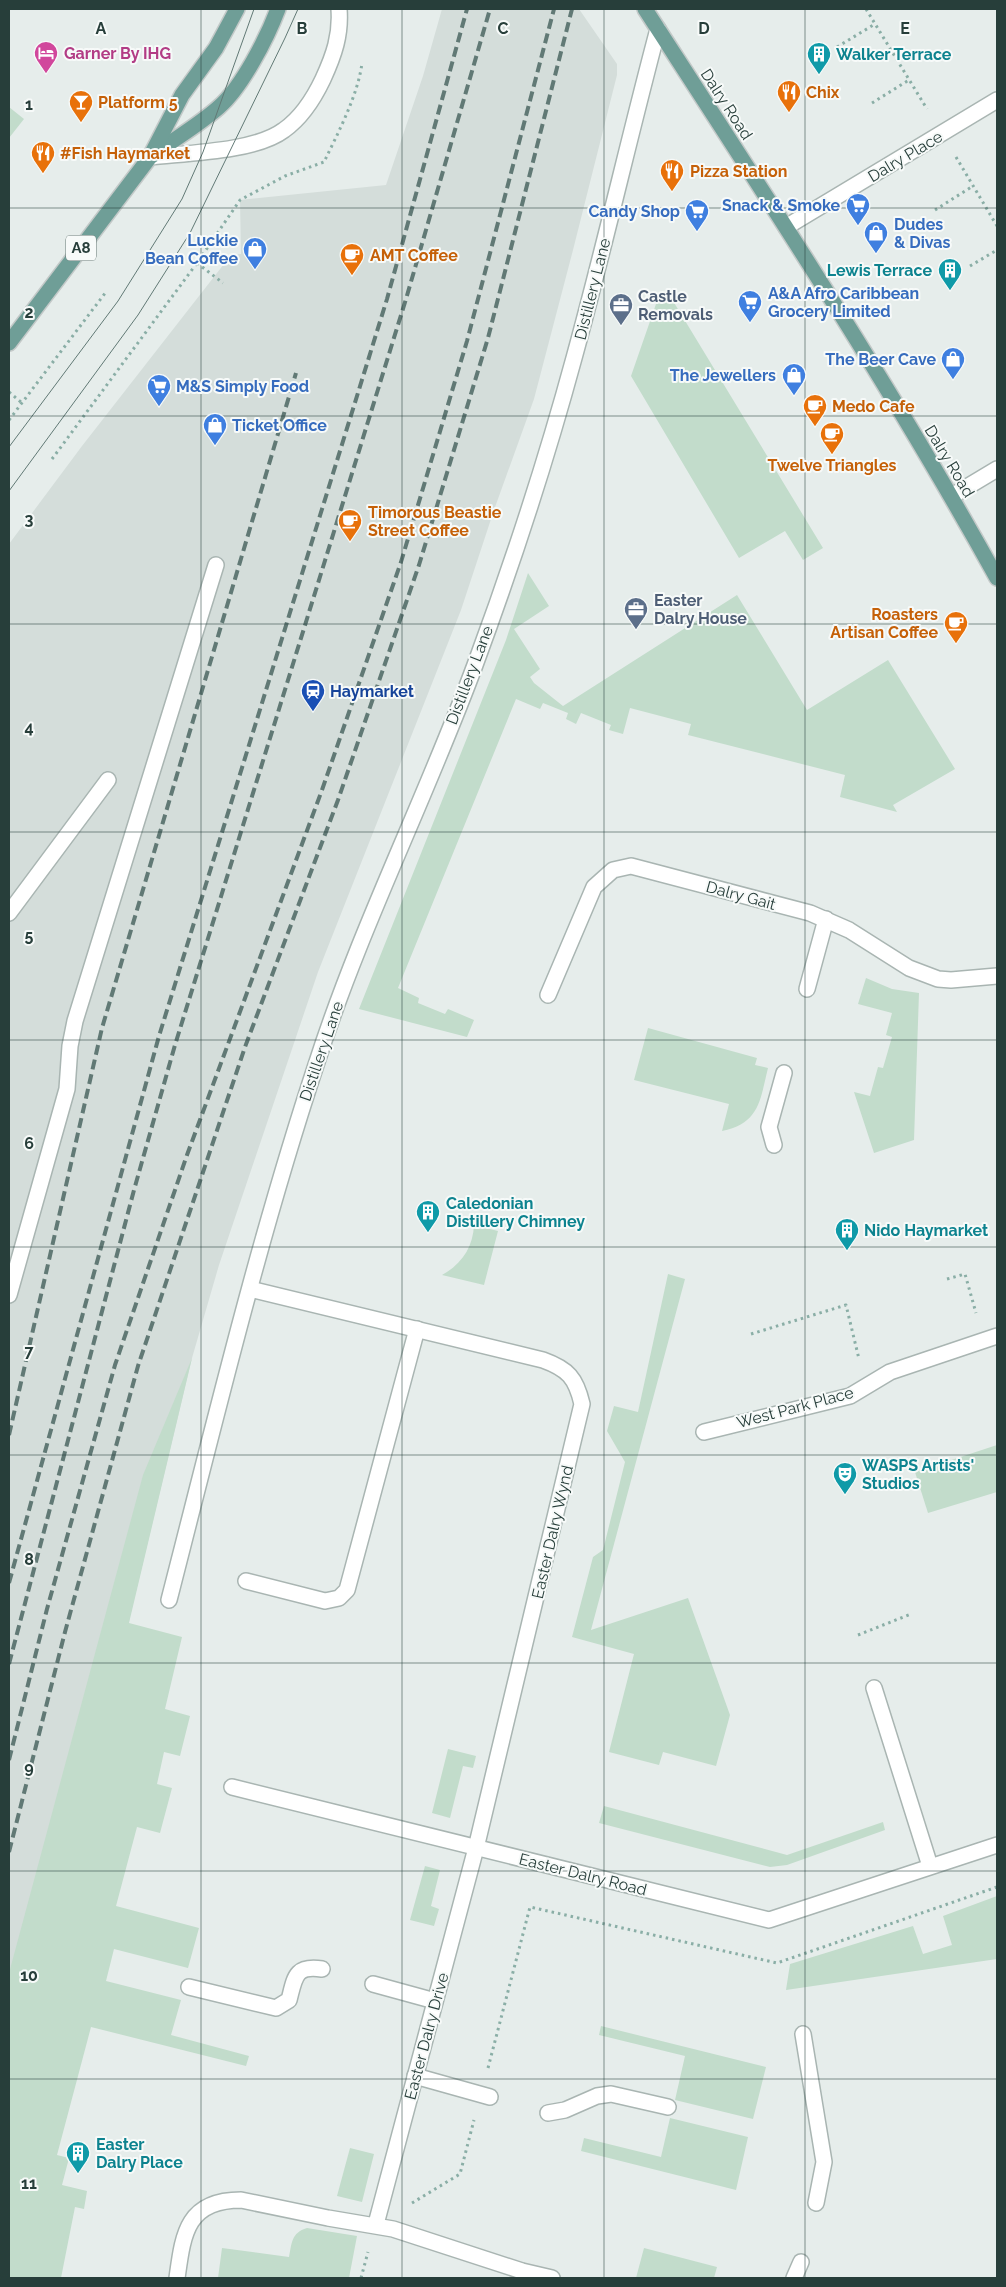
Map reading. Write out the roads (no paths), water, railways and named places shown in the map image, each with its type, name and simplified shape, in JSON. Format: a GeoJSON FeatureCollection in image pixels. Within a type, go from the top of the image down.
{"type":"FeatureCollection","features":[{"type":"Feature","properties":{"kind":"main road","name":"A8"},"geometry":{"type":"LineString","coordinates":[[10,341],[150,157],[182,95],[216,48],[237,9]]}},
{"type":"Feature","properties":{"kind":"main road","name":"A8"},"geometry":{"type":"LineString","coordinates":[[150,157],[220,106],[246,72],[270,30],[278,9]]}},
{"type":"Feature","properties":{"kind":"main road","name":"Dalry Road"},"geometry":{"type":"LineString","coordinates":[[645,9],[786,228],[952,496],[997,578]]}},
{"type":"Feature","properties":{"kind":"street"},"geometry":{"type":"LineString","coordinates":[[150,157],[232,148],[262,141],[284,131],[302,114],[320,87],[335,53],[340,24],[339,9]]}},
{"type":"Feature","properties":{"kind":"street","name":"Distillery Lane"},"geometry":{"type":"LineString","coordinates":[[169,1600],[244,1309],[288,1150],[339,998],[475,666],[527,514],[574,360],[658,29]]}},
{"type":"Feature","properties":{"kind":"street","name":"Dalry Place"},"geometry":{"type":"LineString","coordinates":[[786,228],[997,100]]}},
{"type":"Feature","properties":{"kind":"street"},"geometry":{"type":"LineString","coordinates":[[952,496],[997,469]]}},
{"type":"Feature","properties":{"kind":"street"},"geometry":{"type":"LineString","coordinates":[[9,1295],[67,1089],[70,1046],[76,1021],[216,565]]}},
{"type":"Feature","properties":{"kind":"street"},"geometry":{"type":"LineString","coordinates":[[9,912],[108,780]]}},
{"type":"Feature","properties":{"kind":"street","name":"Dalry Gait"},"geometry":{"type":"LineString","coordinates":[[548,995],[594,887],[606,874],[621,868],[643,868],[826,919],[849,930],[888,956],[924,975],[951,980],[997,976]]}},
{"type":"Feature","properties":{"kind":"street"},"geometry":{"type":"LineString","coordinates":[[807,989],[826,919]]}},
{"type":"Feature","properties":{"kind":"street"},"geometry":{"type":"LineString","coordinates":[[774,1145],[769,1126],[784,1073]]}},
{"type":"Feature","properties":{"kind":"street","name":"Easter Dalry Wynd"},"geometry":{"type":"LineString","coordinates":[[250,1290],[534,1357],[559,1365],[570,1375],[578,1388],[582,1404],[476,1848]]}},
{"type":"Feature","properties":{"kind":"street"},"geometry":{"type":"LineString","coordinates":[[246,1581],[325,1601],[339,1598],[347,1590],[417,1329]]}},
{"type":"Feature","properties":{"kind":"street","name":"West Park Place"},"geometry":{"type":"LineString","coordinates":[[704,1432],[850,1396],[890,1372],[990,1338]]}},
{"type":"Feature","properties":{"kind":"street"},"geometry":{"type":"LineString","coordinates":[[874,1688],[930,1866]]}},
{"type":"Feature","properties":{"kind":"street","name":"Easter Dalry Road"},"geometry":{"type":"LineString","coordinates":[[232,1787],[769,1920],[997,1845]]}},
{"type":"Feature","properties":{"kind":"street","name":"Easter Dalry Drive"},"geometry":{"type":"LineString","coordinates":[[376,2224],[476,1848]]}},
{"type":"Feature","properties":{"kind":"street"},"geometry":{"type":"LineString","coordinates":[[189,1987],[276,2008],[289,2000],[294,1980],[302,1970],[308,1967],[322,1969]]}},
{"type":"Feature","properties":{"kind":"street"},"geometry":{"type":"LineString","coordinates":[[373,1984],[435,2001]]}},
{"type":"Feature","properties":{"kind":"street"},"geometry":{"type":"LineString","coordinates":[[803,2034],[824,2162],[816,2203]]}},
{"type":"Feature","properties":{"kind":"street"},"geometry":{"type":"LineString","coordinates":[[415,2076],[486,2096]]}},
{"type":"Feature","properties":{"kind":"street"},"geometry":{"type":"LineString","coordinates":[[548,2113],[572,2108],[603,2094],[611,2094],[668,2107]]}},
{"type":"Feature","properties":{"kind":"street"},"geometry":{"type":"LineString","coordinates":[[177,2278],[183,2237],[186,2229],[197,2215],[221,2201],[241,2200],[328,2218],[376,2224],[408,2232],[521,2274],[552,2278]]}},
{"type":"Feature","properties":{"kind":"street"},"geometry":{"type":"LineString","coordinates":[[794,2278],[801,2262]]}},
{"type":"Feature","properties":{"kind":"tram line"},"geometry":{"type":"LineString","coordinates":[[9,447],[118,301],[182,199],[203,152],[254,9]]}},
{"type":"Feature","properties":{"kind":"tram line"},"geometry":{"type":"LineString","coordinates":[[9,491],[138,315],[190,233],[298,9]]}},
{"type":"Feature","properties":{"kind":"railway"},"geometry":{"type":"LineString","coordinates":[[9,1583],[159,1036],[387,299],[467,9]]}},
{"type":"Feature","properties":{"kind":"railway"},"geometry":{"type":"LineString","coordinates":[[9,1664],[134,1190],[175,1045],[406,299],[490,9]]}},
{"type":"Feature","properties":{"kind":"railway"},"geometry":{"type":"LineString","coordinates":[[9,1760],[47,1609],[115,1365],[187,1155],[322,790],[401,562],[467,341],[554,9]]}},
{"type":"Feature","properties":{"kind":"railway"},"geometry":{"type":"LineString","coordinates":[[9,1852],[65,1632],[138,1366],[245,1047],[338,800],[419,565],[488,338],[572,9]]}},
{"type":"Feature","properties":{"kind":"railway"},"geometry":{"type":"LineString","coordinates":[[9,1435],[102,1028],[296,373]]}},
{"type":"Feature","properties":{"kind":"place","name":"Garner By IHG"},"geometry":{"type":"Point","coordinates":[46,74]}},
{"type":"Feature","properties":{"kind":"place","name":"Walker Terrace"},"geometry":{"type":"Point","coordinates":[819,75]}},
{"type":"Feature","properties":{"kind":"place","name":"Chix"},"geometry":{"type":"Point","coordinates":[789,113]}},
{"type":"Feature","properties":{"kind":"place","name":"Platform 5"},"geometry":{"type":"Point","coordinates":[81,123]}},
{"type":"Feature","properties":{"kind":"place","name":"#Fish Haymarket"},"geometry":{"type":"Point","coordinates":[43,174]}},
{"type":"Feature","properties":{"kind":"place","name":"Pizza Station"},"geometry":{"type":"Point","coordinates":[672,192]}},
{"type":"Feature","properties":{"kind":"place","name":"Snack & Smoke"},"geometry":{"type":"Point","coordinates":[858,226]}},
{"type":"Feature","properties":{"kind":"place","name":"Candy Shop"},"geometry":{"type":"Point","coordinates":[697,232]}},
{"type":"Feature","properties":{"kind":"place","name":"Dudes & Divas"},"geometry":{"type":"Point","coordinates":[876,254]}},
{"type":"Feature","properties":{"kind":"place","name":"Luckie Bean Coffee"},"geometry":{"type":"Point","coordinates":[255,270]}},
{"type":"Feature","properties":{"kind":"place","name":"AMT Coffee"},"geometry":{"type":"Point","coordinates":[352,276]}},
{"type":"Feature","properties":{"kind":"place","name":"Lewis Terrace"},"geometry":{"type":"Point","coordinates":[950,291]}},
{"type":"Feature","properties":{"kind":"place","name":"A&A Afro Caribbean Grocery Limited"},"geometry":{"type":"Point","coordinates":[750,323]}},
{"type":"Feature","properties":{"kind":"place","name":"Castle Removals"},"geometry":{"type":"Point","coordinates":[621,326]}},
{"type":"Feature","properties":{"kind":"place","name":"The Beer Cave"},"geometry":{"type":"Point","coordinates":[953,380]}},
{"type":"Feature","properties":{"kind":"place","name":"The Jewellers"},"geometry":{"type":"Point","coordinates":[794,396]}},
{"type":"Feature","properties":{"kind":"place","name":"M&S Simply Food"},"geometry":{"type":"Point","coordinates":[159,407]}},
{"type":"Feature","properties":{"kind":"place","name":"Medo Cafe"},"geometry":{"type":"Point","coordinates":[815,427]}},
{"type":"Feature","properties":{"kind":"place","name":"Ticket Office"},"geometry":{"type":"Point","coordinates":[215,446]}},
{"type":"Feature","properties":{"kind":"place","name":"Twelve Triangles"},"geometry":{"type":"Point","coordinates":[832,455]}},
{"type":"Feature","properties":{"kind":"place","name":"Timorous Beastie Street Coffee"},"geometry":{"type":"Point","coordinates":[350,542]}},
{"type":"Feature","properties":{"kind":"place","name":"Easter Dalry House"},"geometry":{"type":"Point","coordinates":[636,630]}},
{"type":"Feature","properties":{"kind":"place","name":"Roasters Artisan Coffee"},"geometry":{"type":"Point","coordinates":[956,644]}},
{"type":"Feature","properties":{"kind":"place","name":"Haymarket"},"geometry":{"type":"Point","coordinates":[313,712]}},
{"type":"Feature","properties":{"kind":"place","name":"Caledonian Distillery Chimney"},"geometry":{"type":"Point","coordinates":[428,1233]}},
{"type":"Feature","properties":{"kind":"place","name":"Nido Haymarket"},"geometry":{"type":"Point","coordinates":[847,1251]}},
{"type":"Feature","properties":{"kind":"place","name":"WASPS Artists' Studios"},"geometry":{"type":"Point","coordinates":[845,1495]}},
{"type":"Feature","properties":{"kind":"place","name":"Easter Dalry Place"},"geometry":{"type":"Point","coordinates":[78,2174]}}]}
